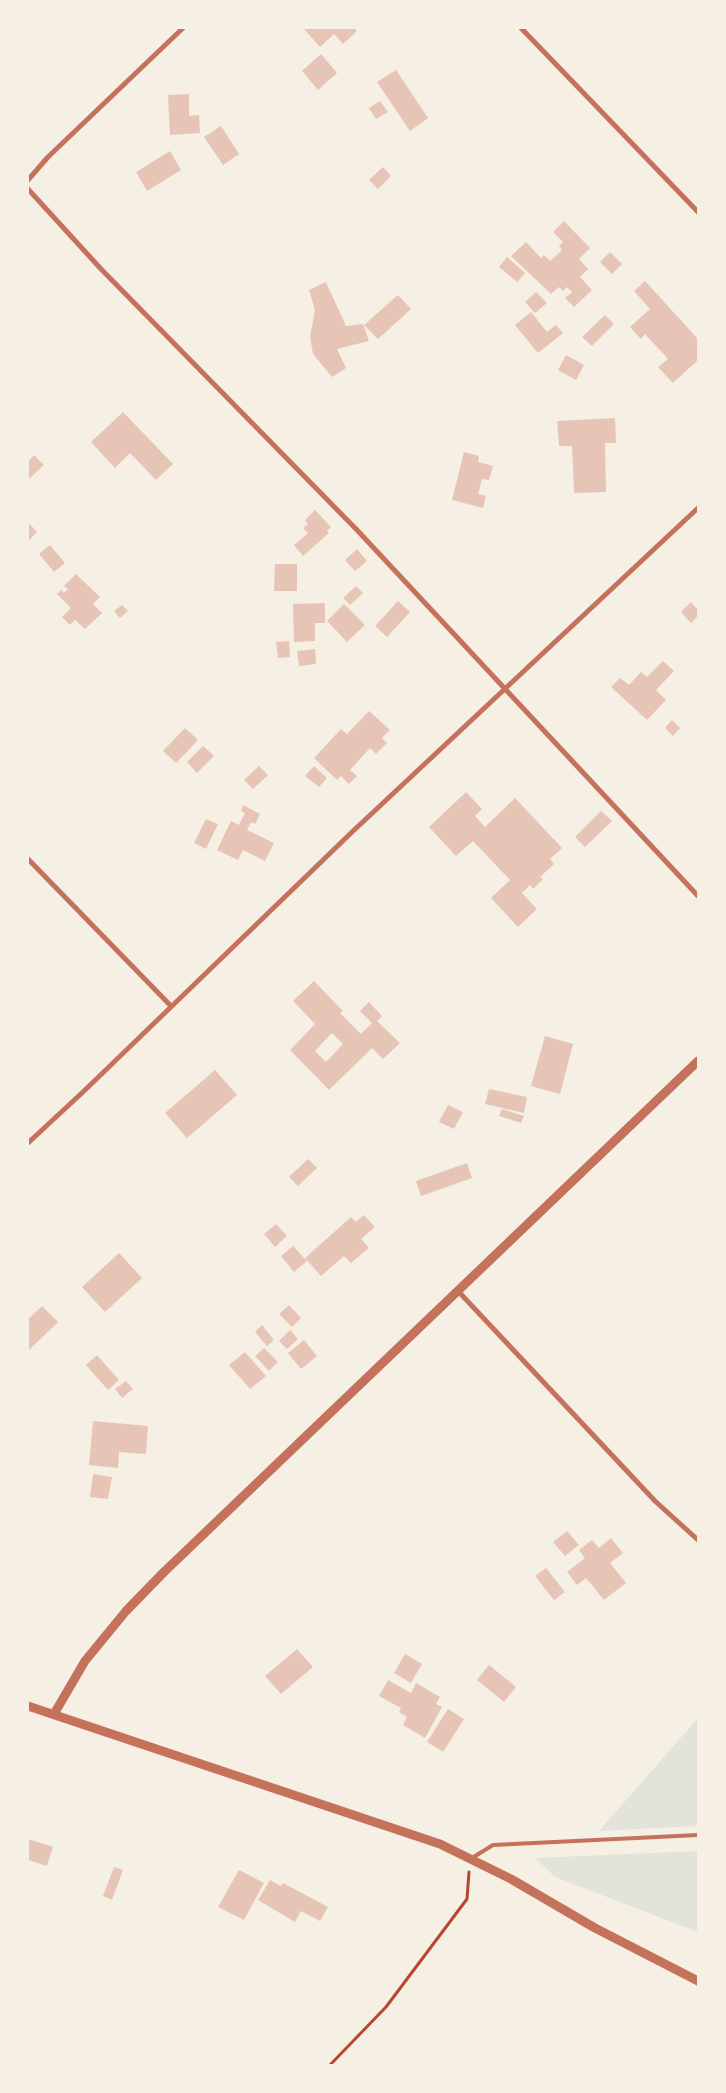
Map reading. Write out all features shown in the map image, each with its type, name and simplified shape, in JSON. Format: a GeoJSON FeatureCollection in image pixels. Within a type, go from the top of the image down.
{"type":"FeatureCollection","features":[{"type":"Feature","properties":{"kind":"street"},"geometry":{"type":"LineString","coordinates":[[28,180],[48,157],[183,28]]}},
{"type":"Feature","properties":{"kind":"street"},"geometry":{"type":"LineString","coordinates":[[521,28],[698,212]]}},
{"type":"Feature","properties":{"kind":"street"},"geometry":{"type":"LineString","coordinates":[[28,189],[101,269],[357,530],[698,896]]}},
{"type":"Feature","properties":{"kind":"street"},"geometry":{"type":"LineString","coordinates":[[28,1143],[351,833],[698,508]]}},
{"type":"Feature","properties":{"kind":"street"},"geometry":{"type":"LineString","coordinates":[[28,859],[171,1006]]}},
{"type":"Feature","properties":{"kind":"street"},"geometry":{"type":"LineString","coordinates":[[54,1714],[85,1660],[126,1611],[698,1061]]}},
{"type":"Feature","properties":{"kind":"street"},"geometry":{"type":"LineString","coordinates":[[458,1292],[655,1501],[698,1540]]}},
{"type":"Feature","properties":{"kind":"street"},"geometry":{"type":"LineString","coordinates":[[28,1706],[440,1844],[511,1879],[595,1928],[698,1981]]}},
{"type":"Feature","properties":{"kind":"lane"},"geometry":{"type":"LineString","coordinates":[[470,1859],[493,1845],[698,1835]]}},
{"type":"Feature","properties":{"kind":"path"},"geometry":{"type":"LineString","coordinates":[[328,2066],[386,2007],[467,1898],[470,1859]]}},
{"type":"Feature","properties":{"kind":"shaded area"},"geometry":{"type":"Polygon","coordinates":[[[698,1718],[698,1826],[599,1831],[698,1718]]]}},
{"type":"Feature","properties":{"kind":"shaded area"},"geometry":{"type":"Polygon","coordinates":[[[698,1851],[698,1932],[555,1877],[535,1858],[698,1851]]]}},
{"type":"Feature","properties":{"kind":"building"},"geometry":{"type":"Polygon","coordinates":[[[303,28],[354,28],[357,31],[343,44],[334,34],[320,47],[303,28]]]}},
{"type":"Feature","properties":{"kind":"building"},"geometry":{"type":"Polygon","coordinates":[[[321,54],[337,73],[318,90],[302,71],[321,54]]]}},
{"type":"Feature","properties":{"kind":"building"},"geometry":{"type":"Polygon","coordinates":[[[396,70],[428,118],[410,131],[377,82],[396,70]]]}},
{"type":"Feature","properties":{"kind":"building"},"geometry":{"type":"Polygon","coordinates":[[[189,94],[189,116],[199,115],[200,133],[170,135],[168,95],[189,94]]]}},
{"type":"Feature","properties":{"kind":"building"},"geometry":{"type":"Polygon","coordinates":[[[380,101],[388,112],[376,119],[369,108],[380,101]]]}},
{"type":"Feature","properties":{"kind":"building"},"geometry":{"type":"Polygon","coordinates":[[[221,126],[239,154],[223,165],[204,137],[221,126]]]}},
{"type":"Feature","properties":{"kind":"building"},"geometry":{"type":"Polygon","coordinates":[[[170,151],[181,170],[147,191],[136,172],[170,151]]]}},
{"type":"Feature","properties":{"kind":"building"},"geometry":{"type":"Polygon","coordinates":[[[383,167],[391,176],[378,189],[369,180],[383,167]]]}},
{"type":"Feature","properties":{"kind":"building"},"geometry":{"type":"Polygon","coordinates":[[[564,221],[590,248],[579,259],[588,269],[580,277],[592,290],[574,307],[565,298],[572,292],[567,287],[563,291],[559,287],[551,294],[511,256],[526,242],[541,258],[544,255],[550,261],[562,250],[559,246],[563,242],[553,232],[564,221]]]}},
{"type":"Feature","properties":{"kind":"building"},"geometry":{"type":"Polygon","coordinates":[[[610,252],[622,264],[612,274],[600,262],[610,252]]]}},
{"type":"Feature","properties":{"kind":"building"},"geometry":{"type":"Polygon","coordinates":[[[507,257],[525,273],[517,282],[499,267],[507,257]]]}},
{"type":"Feature","properties":{"kind":"building"},"geometry":{"type":"Polygon","coordinates":[[[645,281],[698,339],[698,360],[673,383],[658,367],[668,359],[645,334],[641,339],[630,327],[650,309],[634,291],[645,281]]]}},
{"type":"Feature","properties":{"kind":"building"},"geometry":{"type":"Polygon","coordinates":[[[326,282],[346,326],[363,324],[369,341],[337,349],[346,368],[332,377],[313,354],[310,337],[315,310],[309,290],[326,282]]]}},
{"type":"Feature","properties":{"kind":"building"},"geometry":{"type":"Polygon","coordinates":[[[536,292],[547,303],[535,313],[525,302],[536,292]]]}},
{"type":"Feature","properties":{"kind":"building"},"geometry":{"type":"Polygon","coordinates":[[[398,295],[411,309],[378,339],[364,325],[398,295]]]}},
{"type":"Feature","properties":{"kind":"building"},"geometry":{"type":"Polygon","coordinates":[[[531,312],[547,332],[556,325],[563,333],[538,353],[515,325],[531,312]]]}},
{"type":"Feature","properties":{"kind":"building"},"geometry":{"type":"Polygon","coordinates":[[[605,315],[614,324],[592,346],[582,337],[605,315]]]}},
{"type":"Feature","properties":{"kind":"building"},"geometry":{"type":"Polygon","coordinates":[[[566,355],[584,365],[576,380],[558,370],[566,355]]]}},
{"type":"Feature","properties":{"kind":"building"},"geometry":{"type":"Polygon","coordinates":[[[123,412],[173,464],[156,480],[130,453],[115,468],[91,442],[123,412]]]}},
{"type":"Feature","properties":{"kind":"building"},"geometry":{"type":"Polygon","coordinates":[[[615,418],[616,443],[605,443],[606,492],[574,493],[572,446],[559,446],[557,421],[615,418]]]}},
{"type":"Feature","properties":{"kind":"building"},"geometry":{"type":"Polygon","coordinates":[[[464,452],[479,456],[478,462],[493,466],[489,480],[482,479],[478,494],[486,496],[483,508],[452,500],[464,452]]]}},
{"type":"Feature","properties":{"kind":"building"},"geometry":{"type":"Polygon","coordinates":[[[34,455],[44,465],[28,480],[28,462],[34,455]]]}},
{"type":"Feature","properties":{"kind":"building"},"geometry":{"type":"Polygon","coordinates":[[[315,510],[331,527],[327,531],[329,533],[303,556],[294,545],[308,533],[303,528],[308,524],[305,520],[315,510]]]}},
{"type":"Feature","properties":{"kind":"building"},"geometry":{"type":"Polygon","coordinates":[[[28,522],[37,532],[28,541],[28,522]]]}},
{"type":"Feature","properties":{"kind":"building"},"geometry":{"type":"Polygon","coordinates":[[[50,545],[65,563],[54,572],[39,554],[50,545]]]}},
{"type":"Feature","properties":{"kind":"building"},"geometry":{"type":"Polygon","coordinates":[[[357,549],[367,561],[355,571],[345,560],[357,549]]]}},
{"type":"Feature","properties":{"kind":"building"},"geometry":{"type":"Polygon","coordinates":[[[275,564],[297,564],[297,591],[274,591],[275,564]]]}},
{"type":"Feature","properties":{"kind":"building"},"geometry":{"type":"Polygon","coordinates":[[[76,574],[100,597],[93,604],[102,613],[85,629],[75,620],[70,625],[62,617],[71,608],[57,594],[61,590],[64,593],[68,589],[64,586],[76,574]]]}},
{"type":"Feature","properties":{"kind":"building"},"geometry":{"type":"Polygon","coordinates":[[[356,586],[363,593],[350,605],[343,598],[356,586]]]}},
{"type":"Feature","properties":{"kind":"building"},"geometry":{"type":"Polygon","coordinates":[[[398,601],[410,612],[387,637],[375,626],[398,601]]]}},
{"type":"Feature","properties":{"kind":"building"},"geometry":{"type":"Polygon","coordinates":[[[691,602],[698,610],[698,616],[691,623],[681,612],[691,602]]]}},
{"type":"Feature","properties":{"kind":"building"},"geometry":{"type":"Polygon","coordinates":[[[325,603],[325,623],[315,623],[315,641],[294,642],[293,604],[325,603]]]}},
{"type":"Feature","properties":{"kind":"building"},"geometry":{"type":"Polygon","coordinates":[[[344,604],[365,625],[347,642],[327,621],[344,604]]]}},
{"type":"Feature","properties":{"kind":"building"},"geometry":{"type":"Polygon","coordinates":[[[122,605],[128,611],[120,618],[114,611],[122,605]]]}},
{"type":"Feature","properties":{"kind":"building"},"geometry":{"type":"Polygon","coordinates":[[[289,641],[290,657],[278,658],[276,642],[289,641]]]}},
{"type":"Feature","properties":{"kind":"building"},"geometry":{"type":"Polygon","coordinates":[[[315,649],[316,664],[299,666],[297,651],[315,649]]]}},
{"type":"Feature","properties":{"kind":"building"},"geometry":{"type":"Polygon","coordinates":[[[663,661],[674,671],[656,690],[666,700],[647,720],[611,687],[620,678],[629,685],[641,672],[647,677],[663,661]]]}},
{"type":"Feature","properties":{"kind":"building"},"geometry":{"type":"Polygon","coordinates":[[[369,711],[390,730],[382,738],[387,743],[376,754],[370,748],[350,770],[357,776],[349,784],[341,776],[337,780],[314,758],[341,729],[347,734],[369,711]]]}},
{"type":"Feature","properties":{"kind":"building"},"geometry":{"type":"Polygon","coordinates":[[[672,720],[680,728],[673,736],[665,728],[672,720]]]}},
{"type":"Feature","properties":{"kind":"building"},"geometry":{"type":"Polygon","coordinates":[[[185,728],[198,740],[176,763],[163,751],[185,728]]]}},
{"type":"Feature","properties":{"kind":"building"},"geometry":{"type":"Polygon","coordinates":[[[203,746],[214,756],[197,773],[187,762],[203,746]]]}},
{"type":"Feature","properties":{"kind":"building"},"geometry":{"type":"Polygon","coordinates":[[[259,766],[268,775],[253,789],[244,780],[259,766]]]}},
{"type":"Feature","properties":{"kind":"building"},"geometry":{"type":"Polygon","coordinates":[[[314,766],[327,778],[319,787],[305,776],[314,766]]]}},
{"type":"Feature","properties":{"kind":"building"},"geometry":{"type":"Polygon","coordinates":[[[466,792],[482,809],[475,816],[485,827],[515,798],[562,848],[550,859],[554,864],[540,877],[543,879],[533,889],[530,885],[522,893],[537,909],[518,927],[491,898],[510,880],[473,841],[456,856],[429,827],[466,792]]]}},
{"type":"Feature","properties":{"kind":"building"},"geometry":{"type":"Polygon","coordinates":[[[243,805],[260,814],[255,824],[251,822],[247,830],[274,843],[265,861],[243,850],[238,860],[217,850],[231,821],[239,825],[245,813],[241,811],[243,805]]]}},
{"type":"Feature","properties":{"kind":"building"},"geometry":{"type":"Polygon","coordinates":[[[601,811],[612,821],[585,847],[575,837],[601,811]]]}},
{"type":"Feature","properties":{"kind":"building"},"geometry":{"type":"Polygon","coordinates":[[[206,819],[218,824],[206,849],[194,843],[206,819]]]}},
{"type":"Feature","properties":{"kind":"building"},"geometry":{"type":"Polygon","coordinates":[[[314,981],[343,1011],[340,1013],[361,1034],[372,1023],[360,1011],[369,1002],[382,1016],[377,1021],[400,1043],[383,1059],[372,1048],[329,1090],[290,1050],[315,1024],[293,1001],[314,981]],[[332,1033],[315,1051],[326,1062],[343,1044],[332,1033]]]}},
{"type":"Feature","properties":{"kind":"building"},"geometry":{"type":"Polygon","coordinates":[[[545,1036],[573,1044],[560,1094],[531,1086],[545,1036]]]}},
{"type":"Feature","properties":{"kind":"building"},"geometry":{"type":"Polygon","coordinates":[[[215,1070],[237,1095],[187,1138],[165,1113],[215,1070]]]}},
{"type":"Feature","properties":{"kind":"building"},"geometry":{"type":"Polygon","coordinates":[[[489,1089],[527,1097],[524,1113],[485,1104],[489,1089]]]}},
{"type":"Feature","properties":{"kind":"building"},"geometry":{"type":"Polygon","coordinates":[[[448,1105],[463,1112],[454,1129],[439,1122],[448,1105]]]}},
{"type":"Feature","properties":{"kind":"building"},"geometry":{"type":"Polygon","coordinates":[[[502,1109],[524,1116],[521,1123],[499,1116],[502,1109]]]}},
{"type":"Feature","properties":{"kind":"building"},"geometry":{"type":"Polygon","coordinates":[[[308,1159],[317,1168],[298,1186],[289,1177],[308,1159]]]}},
{"type":"Feature","properties":{"kind":"building"},"geometry":{"type":"Polygon","coordinates":[[[467,1163],[472,1178],[421,1196],[416,1181],[467,1163]]]}},
{"type":"Feature","properties":{"kind":"building"},"geometry":{"type":"Polygon","coordinates":[[[364,1215],[375,1227],[361,1239],[369,1248],[351,1263],[344,1256],[321,1276],[305,1258],[351,1217],[356,1222],[364,1215]]]}},
{"type":"Feature","properties":{"kind":"building"},"geometry":{"type":"Polygon","coordinates":[[[276,1224],[287,1236],[275,1247],[264,1234],[276,1224]]]}},
{"type":"Feature","properties":{"kind":"building"},"geometry":{"type":"Polygon","coordinates":[[[293,1246],[307,1261],[294,1272],[281,1256],[293,1246]]]}},
{"type":"Feature","properties":{"kind":"building"},"geometry":{"type":"Polygon","coordinates":[[[119,1253],[142,1278],[105,1312],[82,1287],[119,1253]]]}},
{"type":"Feature","properties":{"kind":"building"},"geometry":{"type":"Polygon","coordinates":[[[289,1305],[301,1318],[292,1327],[279,1314],[289,1305]]]}},
{"type":"Feature","properties":{"kind":"building"},"geometry":{"type":"Polygon","coordinates":[[[42,1306],[58,1322],[28,1351],[28,1319],[42,1306]]]}},
{"type":"Feature","properties":{"kind":"building"},"geometry":{"type":"Polygon","coordinates":[[[262,1325],[274,1340],[267,1346],[255,1332],[262,1325]]]}},
{"type":"Feature","properties":{"kind":"building"},"geometry":{"type":"Polygon","coordinates":[[[290,1330],[298,1339],[287,1349],[279,1341],[290,1330]]]}},
{"type":"Feature","properties":{"kind":"building"},"geometry":{"type":"Polygon","coordinates":[[[304,1340],[317,1356],[301,1369],[288,1353],[304,1340]]]}},
{"type":"Feature","properties":{"kind":"building"},"geometry":{"type":"Polygon","coordinates":[[[264,1348],[278,1362],[269,1371],[255,1356],[264,1348]]]}},
{"type":"Feature","properties":{"kind":"building"},"geometry":{"type":"Polygon","coordinates":[[[245,1352],[266,1376],[250,1389],[229,1365],[245,1352]]]}},
{"type":"Feature","properties":{"kind":"building"},"geometry":{"type":"Polygon","coordinates":[[[97,1355],[119,1380],[108,1390],[86,1365],[97,1355]]]}},
{"type":"Feature","properties":{"kind":"building"},"geometry":{"type":"Polygon","coordinates":[[[126,1381],[133,1389],[122,1398],[115,1389],[126,1381]]]}},
{"type":"Feature","properties":{"kind":"building"},"geometry":{"type":"Polygon","coordinates":[[[93,1421],[148,1426],[146,1454],[119,1452],[118,1468],[89,1465],[93,1421]]]}},
{"type":"Feature","properties":{"kind":"building"},"geometry":{"type":"Polygon","coordinates":[[[93,1474],[112,1477],[108,1499],[90,1497],[93,1474]]]}},
{"type":"Feature","properties":{"kind":"building"},"geometry":{"type":"Polygon","coordinates":[[[567,1531],[579,1545],[565,1556],[553,1542],[567,1531]]]}},
{"type":"Feature","properties":{"kind":"building"},"geometry":{"type":"Polygon","coordinates":[[[611,1538],[623,1553],[610,1563],[626,1583],[604,1600],[586,1578],[577,1585],[567,1572],[585,1558],[579,1550],[592,1540],[599,1548],[611,1538]]]}},
{"type":"Feature","properties":{"kind":"building"},"geometry":{"type":"Polygon","coordinates":[[[546,1568],[565,1592],[554,1600],[535,1576],[546,1568]]]}},
{"type":"Feature","properties":{"kind":"building"},"geometry":{"type":"Polygon","coordinates":[[[297,1649],[313,1667],[281,1694],[265,1676],[297,1649]]]}},
{"type":"Feature","properties":{"kind":"building"},"geometry":{"type":"Polygon","coordinates":[[[405,1654],[422,1664],[411,1683],[394,1673],[405,1654]]]}},
{"type":"Feature","properties":{"kind":"building"},"geometry":{"type":"Polygon","coordinates":[[[489,1665],[516,1687],[504,1702],[477,1680],[489,1665]]]}},
{"type":"Feature","properties":{"kind":"building"},"geometry":{"type":"Polygon","coordinates":[[[388,1680],[411,1693],[416,1683],[440,1697],[436,1704],[442,1707],[425,1738],[403,1725],[407,1717],[399,1712],[401,1708],[379,1696],[388,1680]]]}},
{"type":"Feature","properties":{"kind":"building"},"geometry":{"type":"Polygon","coordinates":[[[448,1709],[464,1719],[443,1752],[427,1742],[448,1709]]]}},
{"type":"Feature","properties":{"kind":"building"},"geometry":{"type":"Polygon","coordinates":[[[28,1839],[53,1847],[47,1866],[28,1860],[28,1839]]]}},
{"type":"Feature","properties":{"kind":"building"},"geometry":{"type":"Polygon","coordinates":[[[114,1867],[123,1870],[112,1900],[103,1896],[114,1867]]]}},
{"type":"Feature","properties":{"kind":"building"},"geometry":{"type":"Polygon","coordinates":[[[239,1870],[264,1883],[244,1920],[218,1907],[239,1870]]]}},
{"type":"Feature","properties":{"kind":"building"},"geometry":{"type":"Polygon","coordinates":[[[270,1880],[281,1886],[283,1883],[328,1907],[320,1921],[301,1911],[295,1922],[258,1900],[270,1880]]]}}]}
